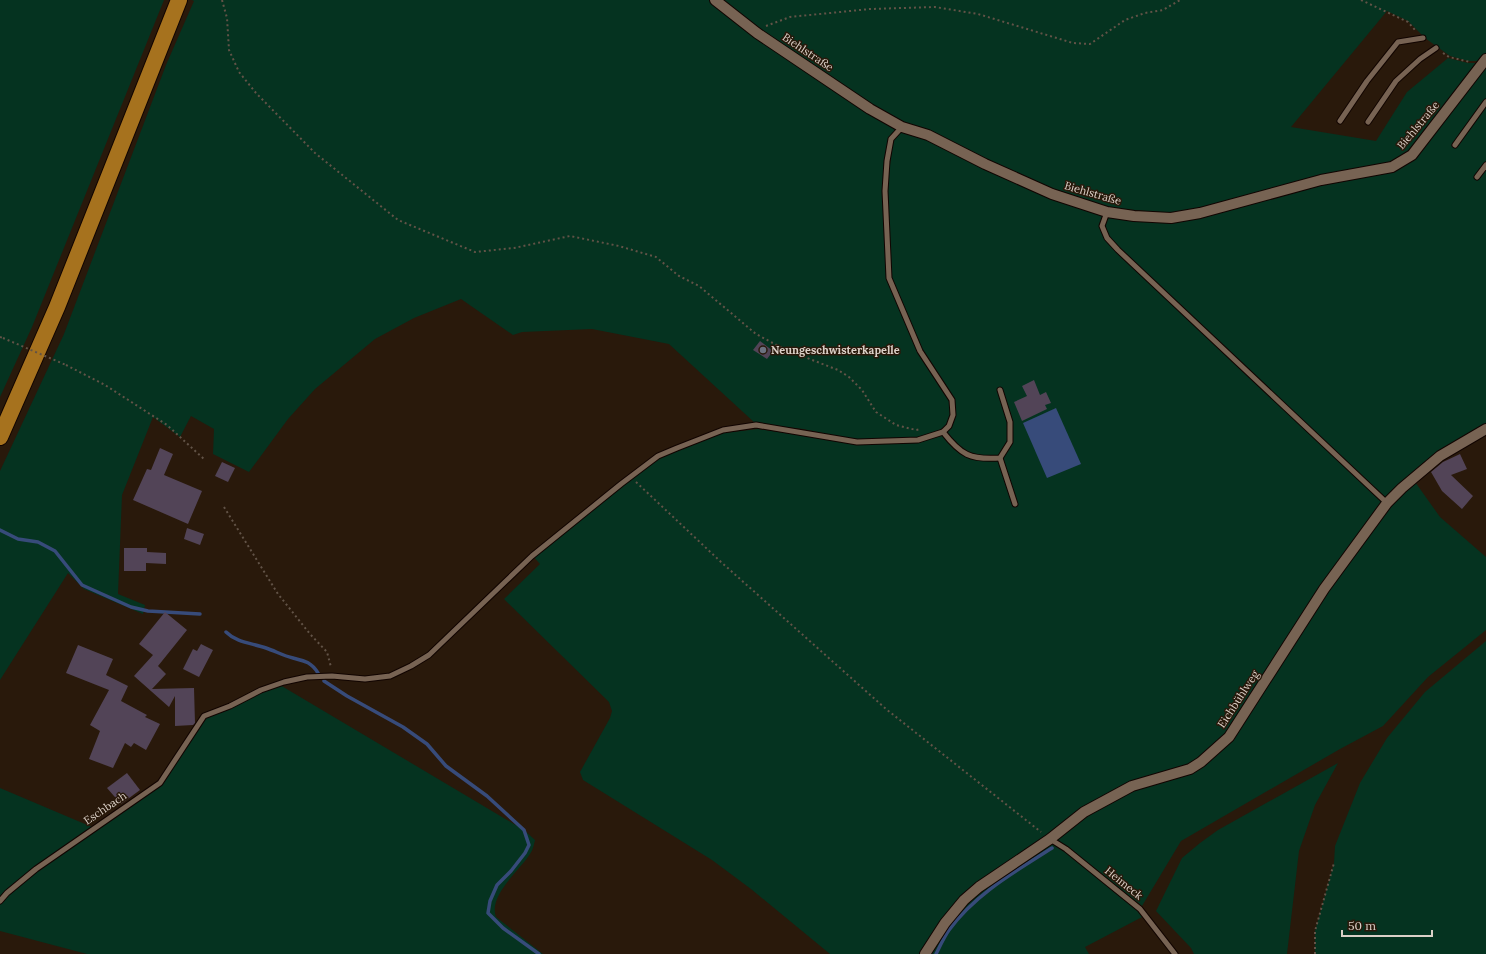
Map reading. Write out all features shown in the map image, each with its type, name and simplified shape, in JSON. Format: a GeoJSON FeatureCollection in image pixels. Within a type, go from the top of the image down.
{"type":"FeatureCollection","features":[{"type":"Feature","properties":{"kind":"highway"},"geometry":{"type":"LineString","coordinates":[[0,437],[57,307],[179,0]]}},
{"type":"Feature","properties":{"kind":"street","name":"Biehlstraße"},"geometry":{"type":"LineString","coordinates":[[715,0],[757,33],[870,109],[902,127],[928,135],[985,164],[1052,194],[1107,212],[1170,218],[1193,214],[1321,180],[1392,167],[1412,155],[1485,60]]}},
{"type":"Feature","properties":{"kind":"street","name":"Eichbühlweg"},"geometry":{"type":"LineString","coordinates":[[925,954],[945,923],[964,900],[979,887],[1050,839],[1084,812],[1132,786],[1190,769],[1201,762],[1229,737],[1324,589],[1387,503],[1402,488],[1440,456],[1486,429]]}},
{"type":"Feature","properties":{"kind":"lane"},"geometry":{"type":"LineString","coordinates":[[1340,121],[1367,81],[1398,42],[1423,38]]}},
{"type":"Feature","properties":{"kind":"lane"},"geometry":{"type":"LineString","coordinates":[[1368,122],[1396,81],[1420,59],[1436,48]]}},
{"type":"Feature","properties":{"kind":"lane"},"geometry":{"type":"LineString","coordinates":[[1455,145],[1486,102]]}},
{"type":"Feature","properties":{"kind":"lane"},"geometry":{"type":"LineString","coordinates":[[332,676],[365,678],[390,676],[429,655],[532,556],[658,456],[694,440],[723,430],[756,426],[857,442],[918,440],[943,432],[949,426],[953,415],[952,400],[920,351],[889,278],[885,191],[887,161],[891,139],[902,127]]}},
{"type":"Feature","properties":{"kind":"lane"},"geometry":{"type":"LineString","coordinates":[[1477,177],[1486,165]]}},
{"type":"Feature","properties":{"kind":"lane"},"geometry":{"type":"LineString","coordinates":[[1107,212],[1102,226],[1107,238],[1118,250],[1387,503]]}},
{"type":"Feature","properties":{"kind":"lane"},"geometry":{"type":"LineString","coordinates":[[1000,390],[1010,422],[1010,442],[1000,458]]}},
{"type":"Feature","properties":{"kind":"lane"},"geometry":{"type":"LineString","coordinates":[[943,432],[956,449],[979,459],[1000,458]]}},
{"type":"Feature","properties":{"kind":"lane"},"geometry":{"type":"LineString","coordinates":[[1000,458],[1015,504]]}},
{"type":"Feature","properties":{"kind":"lane","name":"Eschbach"},"geometry":{"type":"LineString","coordinates":[[0,901],[7,893],[36,869],[160,783],[204,716],[230,706],[261,690],[279,684],[307,677],[332,676]]}},
{"type":"Feature","properties":{"kind":"lane","name":"Heimeck"},"geometry":{"type":"LineString","coordinates":[[1050,839],[1066,849],[1140,909],[1175,954]]}},
{"type":"Feature","properties":{"kind":"path"},"geometry":{"type":"LineString","coordinates":[[222,0],[226,18],[229,50],[239,72],[256,93],[315,153],[398,220],[475,252],[514,248],[570,236],[619,246],[656,257],[680,276],[700,286],[756,334],[784,349],[838,370],[849,377],[862,390],[876,412],[896,425],[916,430],[922,429]]}},
{"type":"Feature","properties":{"kind":"path"},"geometry":{"type":"LineString","coordinates":[[757,33],[770,24],[790,17],[870,8],[935,7],[978,14],[1073,43],[1090,44],[1126,20],[1145,13],[1163,10],[1180,0]]}},
{"type":"Feature","properties":{"kind":"path"},"geometry":{"type":"LineString","coordinates":[[1361,0],[1408,22],[1423,38]]}},
{"type":"Feature","properties":{"kind":"path"},"geometry":{"type":"LineString","coordinates":[[1436,48],[1449,57],[1468,62],[1485,60]]}},
{"type":"Feature","properties":{"kind":"path"},"geometry":{"type":"LineString","coordinates":[[0,337],[66,365],[105,385],[167,426],[205,460]]}},
{"type":"Feature","properties":{"kind":"path"},"geometry":{"type":"LineString","coordinates":[[631,477],[721,562],[886,709],[1050,839]]}},
{"type":"Feature","properties":{"kind":"path"},"geometry":{"type":"LineString","coordinates":[[224,507],[278,594],[310,634],[327,652],[332,676]]}},
{"type":"Feature","properties":{"kind":"path"},"geometry":{"type":"LineString","coordinates":[[1315,954],[1315,931],[1334,863]]}},
{"type":"Feature","properties":{"kind":"green space"},"geometry":{"type":"Polygon","coordinates":[[[0,0],[164,0],[32,327],[0,397],[0,0]]]}},
{"type":"Feature","properties":{"kind":"green space"},"geometry":{"type":"Polygon","coordinates":[[[192,0],[1486,0],[1486,58],[1483,61],[1468,61],[1450,56],[1425,38],[1408,21],[1387,11],[1291,127],[1376,141],[1407,92],[1448,58],[1468,63],[1484,63],[1486,61],[1486,429],[1413,479],[1440,517],[1486,557],[1486,630],[1428,677],[1383,726],[1340,749],[1181,841],[1142,906],[1067,847],[1054,839],[1045,838],[1065,850],[1144,916],[1085,947],[1089,954],[830,954],[751,889],[712,860],[583,780],[580,772],[610,718],[612,711],[609,702],[504,599],[540,564],[533,556],[659,457],[696,442],[724,433],[758,429],[857,444],[919,442],[942,436],[955,450],[956,449],[943,429],[918,438],[857,440],[803,429],[755,423],[669,344],[592,329],[522,332],[513,335],[461,299],[414,318],[375,339],[315,389],[288,419],[249,472],[213,454],[214,429],[191,416],[180,437],[153,417],[122,495],[118,594],[145,605],[143,614],[84,589],[68,573],[0,680],[0,471],[64,334],[166,65],[194,1],[192,0]],[[902,122],[889,139],[885,161],[887,278],[921,350],[891,278],[887,191],[893,139],[902,127],[1054,199],[1172,223],[1201,218],[1391,163],[1198,209],[1170,213],[1110,208],[1054,190],[902,122]]]}},
{"type":"Feature","properties":{"kind":"green space"},"geometry":{"type":"Polygon","coordinates":[[[1486,641],[1486,954],[1315,954],[1315,931],[1334,863],[1335,846],[1360,783],[1387,738],[1425,692],[1486,641]]]}},
{"type":"Feature","properties":{"kind":"green space"},"geometry":{"type":"Polygon","coordinates":[[[280,685],[524,830],[535,840],[530,854],[500,892],[496,901],[495,909],[496,917],[543,954],[87,954],[0,931],[0,788],[92,827],[161,784],[205,718],[261,691],[280,685]]]}},
{"type":"Feature","properties":{"kind":"green space"},"geometry":{"type":"Polygon","coordinates":[[[1338,763],[1315,805],[1299,851],[1287,954],[1194,954],[1191,948],[1156,911],[1182,858],[1218,830],[1338,763]]]}},
{"type":"Feature","properties":{"kind":"water"},"geometry":{"type":"Polygon","coordinates":[[[1056,408],[1081,464],[1047,478],[1023,423],[1056,408]]]}},
{"type":"Feature","properties":{"kind":"building","name":"Neungeschwisterkapelle"},"geometry":{"type":"Polygon","coordinates":[[[760,341],[773,351],[767,359],[753,350],[760,341]]]}},
{"type":"Feature","properties":{"kind":"building"},"geometry":{"type":"Polygon","coordinates":[[[1034,380],[1040,395],[1046,392],[1051,403],[1045,405],[1047,409],[1022,421],[1014,402],[1027,396],[1022,386],[1034,380]]]}},
{"type":"Feature","properties":{"kind":"building"},"geometry":{"type":"Polygon","coordinates":[[[160,448],[173,454],[164,475],[202,491],[188,524],[133,500],[147,469],[151,470],[160,448]]]}},
{"type":"Feature","properties":{"kind":"building"},"geometry":{"type":"Polygon","coordinates":[[[1460,454],[1467,469],[1451,475],[1473,496],[1462,509],[1442,491],[1431,472],[1443,462],[1460,454]]]}},
{"type":"Feature","properties":{"kind":"building"},"geometry":{"type":"Polygon","coordinates":[[[222,462],[235,468],[228,482],[215,476],[222,462]]]}},
{"type":"Feature","properties":{"kind":"building"},"geometry":{"type":"Polygon","coordinates":[[[187,528],[204,534],[200,545],[184,539],[187,528]]]}},
{"type":"Feature","properties":{"kind":"building"},"geometry":{"type":"Polygon","coordinates":[[[124,548],[147,548],[147,552],[166,553],[166,564],[146,563],[146,571],[124,571],[124,548]]]}},
{"type":"Feature","properties":{"kind":"building"},"geometry":{"type":"Polygon","coordinates":[[[165,612],[187,630],[158,666],[166,674],[152,689],[194,688],[195,723],[193,725],[175,726],[175,696],[169,707],[134,676],[153,655],[139,644],[165,612]]]}},
{"type":"Feature","properties":{"kind":"building"},"geometry":{"type":"Polygon","coordinates":[[[201,644],[213,650],[199,677],[183,669],[193,649],[197,651],[201,644]]]}},
{"type":"Feature","properties":{"kind":"building"},"geometry":{"type":"Polygon","coordinates":[[[78,645],[113,659],[106,675],[128,686],[121,701],[147,715],[145,717],[160,724],[146,750],[134,743],[131,747],[125,743],[113,768],[89,759],[100,731],[90,725],[109,690],[66,673],[78,645]]]}},
{"type":"Feature","properties":{"kind":"building"},"geometry":{"type":"Polygon","coordinates":[[[127,773],[140,790],[121,804],[107,788],[127,773]]]}},
{"type":"Feature","properties":{"kind":"waterway"},"geometry":{"type":"LineString","coordinates":[[0,530],[18,539],[38,542],[55,551],[82,585],[131,607],[148,611],[200,614]]}},
{"type":"Feature","properties":{"kind":"waterway"},"geometry":{"type":"LineString","coordinates":[[226,632],[230,636],[240,641],[307,662],[313,666],[318,673]]}},
{"type":"Feature","properties":{"kind":"waterway"},"geometry":{"type":"LineString","coordinates":[[324,681],[347,696],[403,727],[427,744],[446,766],[487,796],[524,830],[529,845],[525,853],[511,871],[497,885],[490,901],[488,913],[503,928],[539,954]]}},
{"type":"Feature","properties":{"kind":"waterway"},"geometry":{"type":"LineString","coordinates":[[936,954],[949,930],[971,905],[997,884],[1052,848]]}},
{"type":"Feature","properties":{"kind":"place","name":"Neungeschwisterkapelle"},"geometry":{"type":"Point","coordinates":[763,350]}}]}
